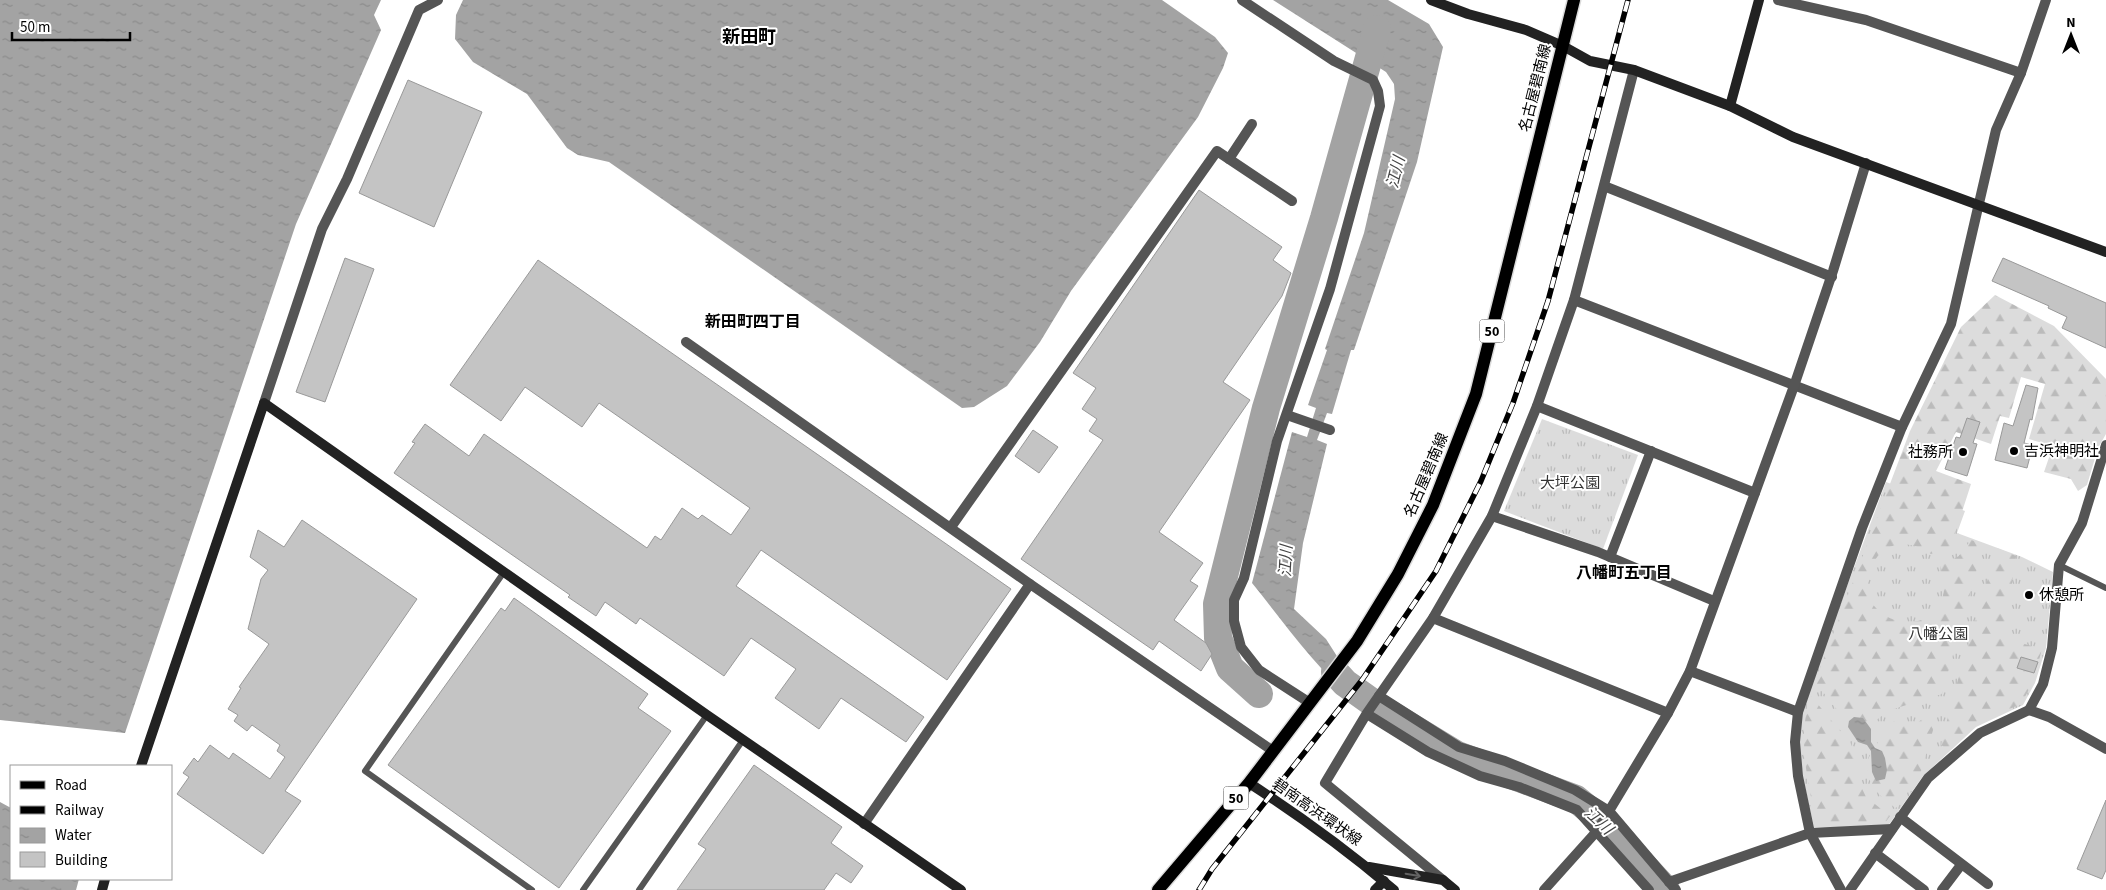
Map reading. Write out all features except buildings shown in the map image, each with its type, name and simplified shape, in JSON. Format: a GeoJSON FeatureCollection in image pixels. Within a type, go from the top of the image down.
{"type":"FeatureCollection","features":[{"type":"Feature","properties":{"kind":"main road","name":"名古屋碧南線"},"geometry":{"type":"LineString","coordinates":[[1158,890],[1249,783],[1357,641],[1398,574],[1433,505],[1476,394],[1574,0]]}},
{"type":"Feature","properties":{"kind":"street"},"geometry":{"type":"LineString","coordinates":[[141,765],[322,229],[347,178],[419,10],[438,0]]}},
{"type":"Feature","properties":{"kind":"street"},"geometry":{"type":"LineString","coordinates":[[1242,0],[1334,61],[1373,80],[1378,91],[1380,106],[1330,289],[1288,415],[1277,441],[1244,578],[1234,600],[1234,622],[1241,647],[1259,670],[1310,703]]}},
{"type":"Feature","properties":{"kind":"street"},"geometry":{"type":"LineString","coordinates":[[1431,0],[1468,14],[1526,30],[1590,60],[1634,70],[1730,106],[1793,137],[2106,252]]}},
{"type":"Feature","properties":{"kind":"street"},"geometry":{"type":"LineString","coordinates":[[1730,106],[1759,0]]}},
{"type":"Feature","properties":{"kind":"street"},"geometry":{"type":"LineString","coordinates":[[1778,0],[1866,20],[2021,73]]}},
{"type":"Feature","properties":{"kind":"street"},"geometry":{"type":"LineString","coordinates":[[1841,890],[1810,833],[1798,776],[1795,742],[1798,712],[1862,528],[1902,427],[1951,324],[1996,130],[2021,73],[2046,0]]}},
{"type":"Feature","properties":{"kind":"street"},"geometry":{"type":"LineString","coordinates":[[1443,880],[1325,783],[1367,713],[1433,618],[1492,516],[1537,406],[1574,300],[1634,70]]}},
{"type":"Feature","properties":{"kind":"street"},"geometry":{"type":"LineString","coordinates":[[1229,159],[1252,124]]}},
{"type":"Feature","properties":{"kind":"street"},"geometry":{"type":"LineString","coordinates":[[951,527],[1217,150],[1292,201]]}},
{"type":"Feature","properties":{"kind":"street"},"geometry":{"type":"LineString","coordinates":[[1544,890],[1596,831],[1668,713],[1690,671],[1794,386],[1832,276],[1866,164]]}},
{"type":"Feature","properties":{"kind":"street"},"geometry":{"type":"LineString","coordinates":[[1604,186],[1832,276]]}},
{"type":"Feature","properties":{"kind":"street"},"geometry":{"type":"LineString","coordinates":[[1574,300],[1902,427]]}},
{"type":"Feature","properties":{"kind":"street"},"geometry":{"type":"LineString","coordinates":[[686,342],[1030,584],[1273,751]]}},
{"type":"Feature","properties":{"kind":"street"},"geometry":{"type":"LineString","coordinates":[[264,403],[707,715],[961,890]]}},
{"type":"Feature","properties":{"kind":"street"},"geometry":{"type":"LineString","coordinates":[[1537,406],[1755,493]]}},
{"type":"Feature","properties":{"kind":"street"},"geometry":{"type":"LineString","coordinates":[[1288,415],[1330,430]]}},
{"type":"Feature","properties":{"kind":"street"},"geometry":{"type":"LineString","coordinates":[[1850,890],[1928,778],[1980,733],[2029,710],[2043,684],[2052,648],[2059,565],[2082,524],[2102,471],[2106,445]]}},
{"type":"Feature","properties":{"kind":"street"},"geometry":{"type":"LineString","coordinates":[[1610,557],[1651,451]]}},
{"type":"Feature","properties":{"kind":"street"},"geometry":{"type":"LineString","coordinates":[[1492,516],[1610,557],[1714,601]]}},
{"type":"Feature","properties":{"kind":"street"},"geometry":{"type":"LineString","coordinates":[[864,824],[1030,584]]}},
{"type":"Feature","properties":{"kind":"street"},"geometry":{"type":"LineString","coordinates":[[1433,618],[1668,713]]}},
{"type":"Feature","properties":{"kind":"street"},"geometry":{"type":"LineString","coordinates":[[1690,671],[1798,712]]}},
{"type":"Feature","properties":{"kind":"street"},"geometry":{"type":"LineString","coordinates":[[1378,697],[1459,747],[1505,761],[1575,790],[1609,811],[1673,886],[1810,833],[1892,829]]}},
{"type":"Feature","properties":{"kind":"street"},"geometry":{"type":"LineString","coordinates":[[2029,710],[2049,717],[2106,749]]}},
{"type":"Feature","properties":{"kind":"street"},"geometry":{"type":"LineString","coordinates":[[1367,713],[1428,752],[1472,772],[1519,787],[1577,810],[1649,890]]}},
{"type":"Feature","properties":{"kind":"street","name":"碧南高浜環状線"},"geometry":{"type":"LineString","coordinates":[[1249,783],[1303,818],[1368,867],[1394,890]]}},
{"type":"Feature","properties":{"kind":"street"},"geometry":{"type":"LineString","coordinates":[[1900,817],[1988,884]]}},
{"type":"Feature","properties":{"kind":"street"},"geometry":{"type":"LineString","coordinates":[[1875,853],[1924,890]]}},
{"type":"Feature","properties":{"kind":"street"},"geometry":{"type":"LineString","coordinates":[[1942,890],[1961,864]]}},
{"type":"Feature","properties":{"kind":"street","name":"碧南高浜環状線"},"geometry":{"type":"LineString","coordinates":[[1368,867],[1443,880],[1455,890]]}},
{"type":"Feature","properties":{"kind":"street"},"geometry":{"type":"LineString","coordinates":[[1375,890],[1384,881]]}},
{"type":"Feature","properties":{"kind":"lane"},"geometry":{"type":"LineString","coordinates":[[2059,565],[2106,588]]}},
{"type":"Feature","properties":{"kind":"lane"},"geometry":{"type":"LineString","coordinates":[[504,572],[365,771],[532,890]]}},
{"type":"Feature","properties":{"kind":"lane"},"geometry":{"type":"LineString","coordinates":[[583,890],[707,715]]}},
{"type":"Feature","properties":{"kind":"lane"},"geometry":{"type":"LineString","coordinates":[[639,890],[743,740]]}},
{"type":"Feature","properties":{"kind":"green space"},"geometry":{"type":"Polygon","coordinates":[[[1995,295],[2054,326],[2106,379],[2106,434],[2098,448],[2087,485],[2078,491],[2071,479],[2044,472],[2053,446],[2029,439],[2045,384],[2021,377],[2009,418],[2000,416],[1991,444],[1956,432],[1936,471],[1971,484],[1951,546],[1931,554],[1908,544],[1895,545],[1878,555],[1868,578],[1871,602],[1884,615],[1902,622],[1921,620],[1937,609],[1942,599],[1944,582],[1940,565],[1959,556],[1971,540],[1984,544],[1942,694],[1887,711],[1858,736],[1815,682],[1910,431],[1961,327],[1995,295]]]}},
{"type":"Feature","properties":{"kind":"green space","name":"大坪公園"},"geometry":{"type":"Polygon","coordinates":[[[1542,419],[1638,455],[1603,549],[1504,511],[1542,419]]]}},
{"type":"Feature","properties":{"kind":"green space","name":"八幡公園"},"geometry":{"type":"Polygon","coordinates":[[[1886,482],[1965,511],[1957,533],[2022,557],[2053,572],[2046,648],[2035,683],[2023,705],[1976,727],[1923,776],[1888,826],[1857,829],[1814,827],[1800,757],[1801,714],[1807,693],[1886,482]]]}},
{"type":"Feature","properties":{"kind":"green space"},"geometry":{"type":"Polygon","coordinates":[[[1997,548],[2016,556],[2004,638],[2042,649],[2033,682],[2021,704],[1974,724],[1948,749],[1941,745],[1952,700],[1997,548]]]}},
{"type":"Feature","properties":{"kind":"green space"},"geometry":{"type":"Polygon","coordinates":[[[1811,696],[1851,744],[1856,758],[1856,776],[1866,797],[1890,816],[1885,823],[1857,826],[1817,825],[1807,777],[1804,744],[1804,728],[1811,696]]]}},
{"type":"Feature","properties":{"kind":"green space"},"geometry":{"type":"Polygon","coordinates":[[[1940,706],[1920,775],[1896,808],[1879,794],[1870,781],[1867,767],[1870,755],[1894,721],[1917,723],[1940,706]]]}},
{"type":"Feature","properties":{"kind":"water"},"geometry":{"type":"Polygon","coordinates":[[[0,0],[381,0],[374,15],[381,30],[296,224],[125,733],[0,720],[0,0]]]}},
{"type":"Feature","properties":{"kind":"water"},"geometry":{"type":"Polygon","coordinates":[[[463,0],[1162,0],[1215,37],[1228,53],[1223,68],[1198,117],[1071,291],[1040,342],[1007,386],[974,407],[962,408],[609,162],[578,155],[567,148],[527,94],[473,62],[455,39],[456,15],[463,0]]]}},
{"type":"Feature","properties":{"kind":"water"},"geometry":{"type":"Polygon","coordinates":[[[1273,0],[1388,0],[1429,24],[1443,47],[1417,162],[1354,350],[1351,350],[1332,414],[1327,413],[1317,440],[1327,444],[1303,543],[1294,609],[1326,639],[1349,675],[1366,692],[1358,703],[1315,661],[1252,583],[1292,432],[1307,437],[1316,408],[1308,405],[1364,233],[1395,99],[1394,84],[1386,72],[1273,0]]]}},
{"type":"Feature","properties":{"kind":"water"},"geometry":{"type":"Polygon","coordinates":[[[1854,717],[1863,718],[1871,729],[1871,742],[1875,748],[1882,751],[1887,770],[1885,779],[1876,781],[1872,772],[1871,751],[1867,745],[1858,742],[1848,727],[1849,721],[1854,717]]]}},
{"type":"Feature","properties":{"kind":"water"},"geometry":{"type":"Polygon","coordinates":[[[0,802],[10,807],[10,880],[79,880],[76,890],[0,890],[0,802]]]}},
{"type":"Feature","properties":{"kind":"waterway"},"geometry":{"type":"LineString","coordinates":[[1259,694],[1230,668],[1218,638],[1217,604],[1266,408],[1324,218],[1377,29]]}},
{"type":"Feature","properties":{"kind":"waterway","name":"江川"},"geometry":{"type":"LineString","coordinates":[[1335,672],[1345,683],[1383,710],[1457,755],[1576,799],[1598,817],[1666,890]]}},
{"type":"Feature","properties":{"kind":"railway"},"geometry":{"type":"LineString","coordinates":[[1199,890],[1212,869],[1362,680],[1436,571],[1481,481],[1513,403],[1548,301],[1628,0]]}},
{"type":"Feature","properties":{"kind":"place","name":"吉浜神明社"},"geometry":{"type":"Point","coordinates":[2014,451]}},
{"type":"Feature","properties":{"kind":"place","name":"社務所"},"geometry":{"type":"Point","coordinates":[1963,452]}},
{"type":"Feature","properties":{"kind":"place","name":"休憩所"},"geometry":{"type":"Point","coordinates":[2029,595]}},
{"type":"Feature","properties":{"kind":"district","name":"新田町"},"geometry":{"type":"Point","coordinates":[749,37]}},
{"type":"Feature","properties":{"kind":"district","name":"新田町四丁目"},"geometry":{"type":"Point","coordinates":[753,321]}},
{"type":"Feature","properties":{"kind":"district","name":"八幡町五丁目"},"geometry":{"type":"Point","coordinates":[1624,572]}}]}
